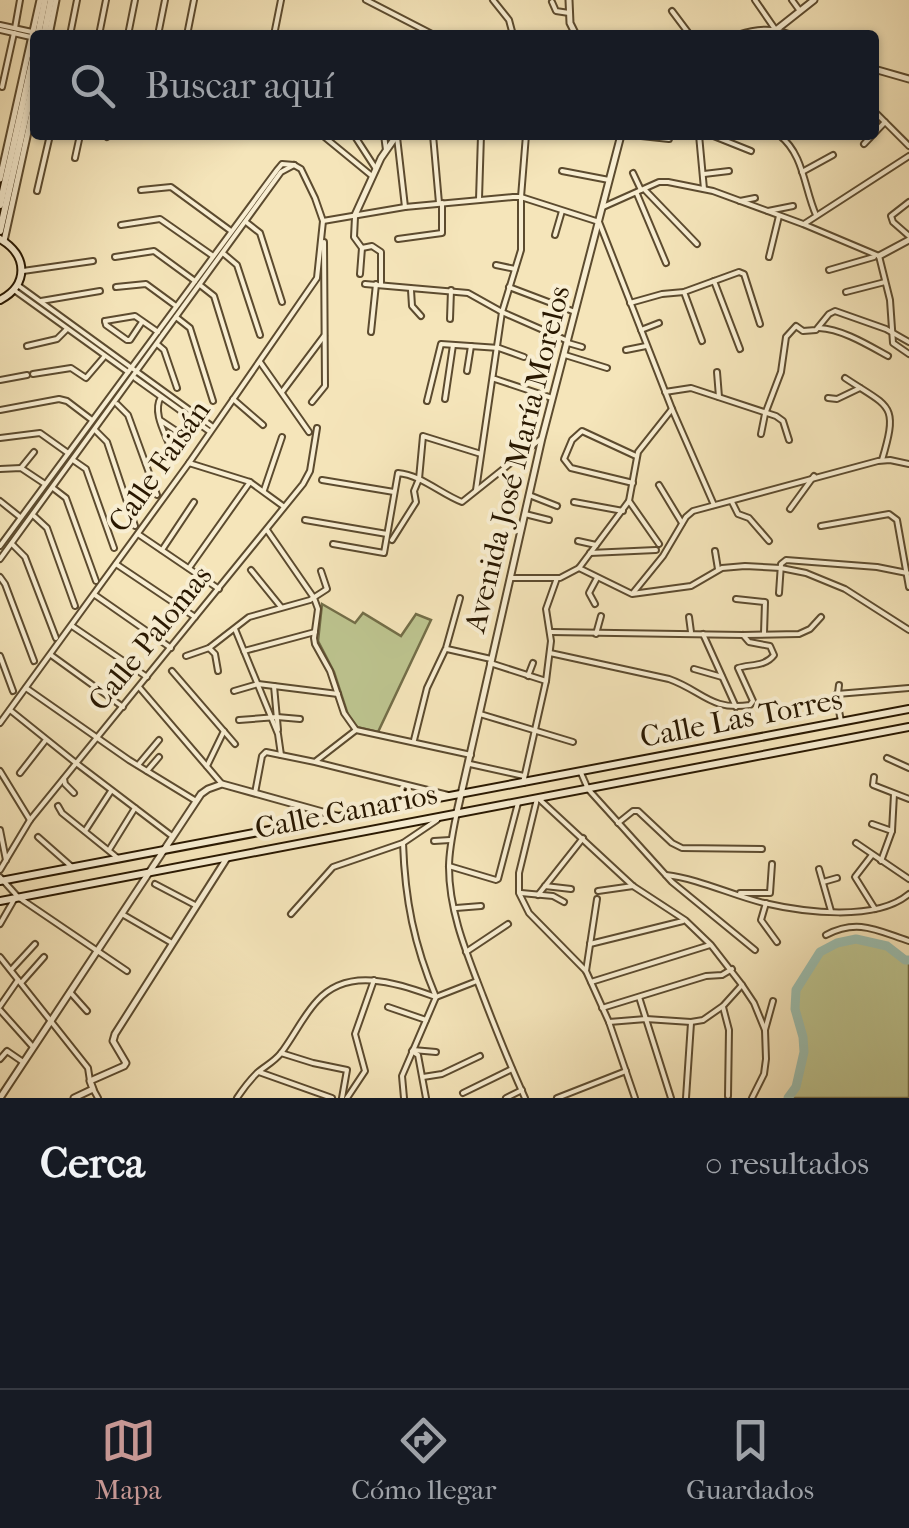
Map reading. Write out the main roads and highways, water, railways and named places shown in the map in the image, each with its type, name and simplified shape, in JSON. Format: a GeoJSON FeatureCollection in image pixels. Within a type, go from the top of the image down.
{"type":"FeatureCollection","features":[{"type":"Feature","properties":{"kind":"main road"},"geometry":{"type":"LineString","coordinates":[[41,30],[48,0]]}},
{"type":"Feature","properties":{"kind":"main road"},"geometry":{"type":"LineString","coordinates":[[0,206],[30,71]]}},
{"type":"Feature","properties":{"kind":"main road"},"geometry":{"type":"LineString","coordinates":[[0,231],[30,97]]}},
{"type":"Feature","properties":{"kind":"main road"},"geometry":{"type":"LineString","coordinates":[[0,300],[16,288],[21,271],[20,259],[2,240]]}},
{"type":"Feature","properties":{"kind":"main road","name":"Calle Las Torres"},"geometry":{"type":"LineString","coordinates":[[523,779],[581,772],[909,709]]}},
{"type":"Feature","properties":{"kind":"main road","name":"Calle Las Torres"},"geometry":{"type":"LineString","coordinates":[[518,802],[909,727]]}},
{"type":"Feature","properties":{"kind":"main road","name":"Calle Canarios"},"geometry":{"type":"LineString","coordinates":[[1,877],[120,859],[523,779]]}},
{"type":"Feature","properties":{"kind":"main road","name":"Calle Canarios"},"geometry":{"type":"LineString","coordinates":[[0,901],[518,802]]}},
{"type":"Feature","properties":{"kind":"waterway"},"geometry":{"type":"LineString","coordinates":[[788,1098],[796,1087],[804,1052],[795,1009],[796,990],[820,952],[856,939],[887,946],[909,960]]}}]}
